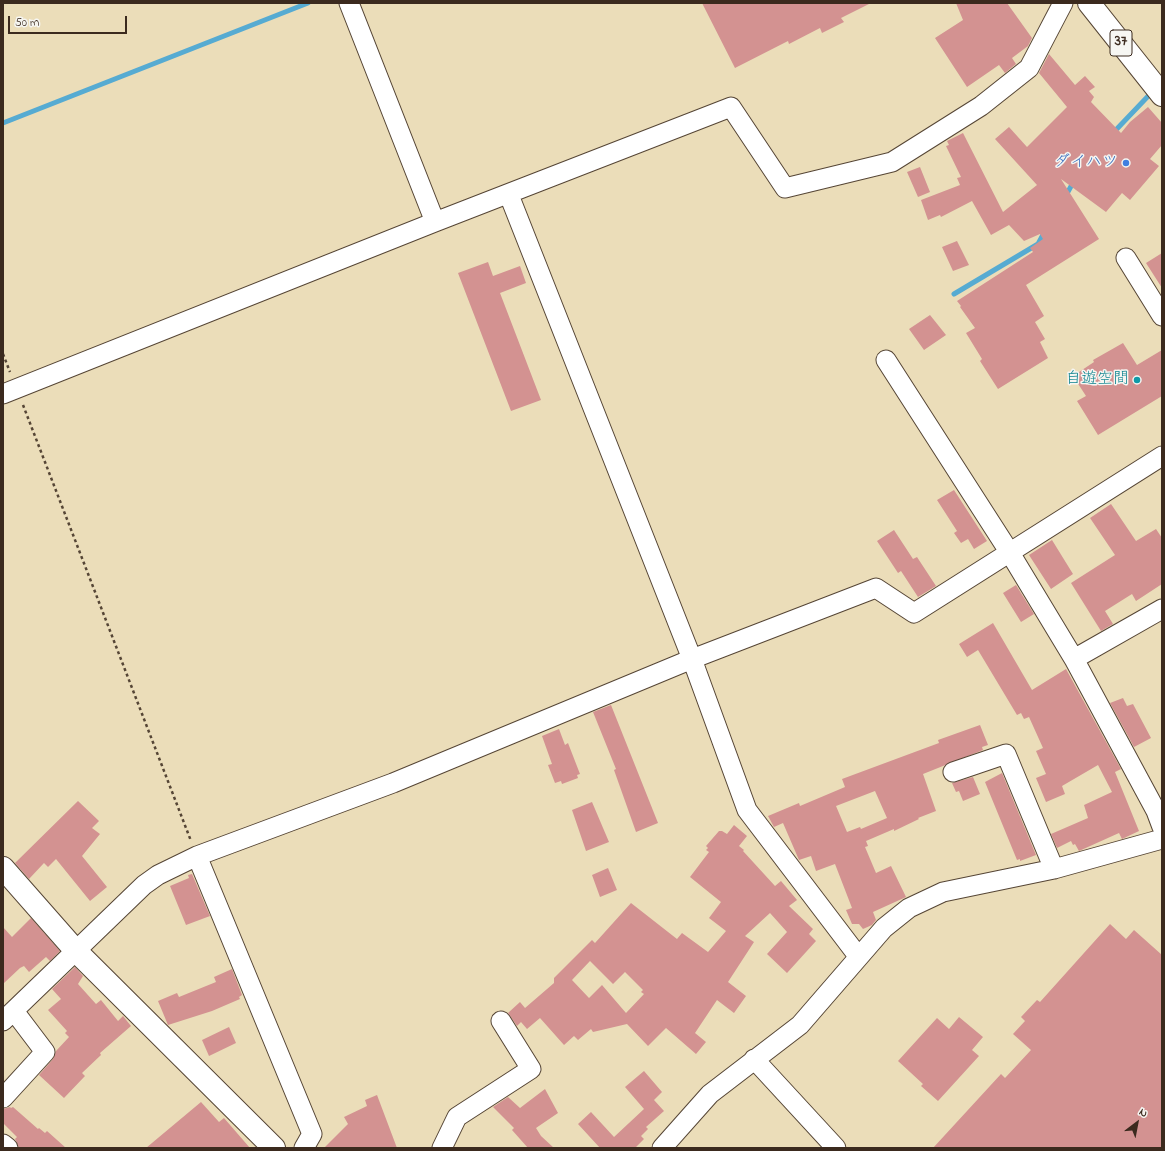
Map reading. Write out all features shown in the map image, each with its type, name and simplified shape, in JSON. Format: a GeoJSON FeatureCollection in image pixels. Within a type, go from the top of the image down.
{"type":"FeatureCollection","features":[{"type":"Feature","properties":{"kind":"street"},"geometry":{"type":"LineString","coordinates":[[349,3],[435,222]]}},
{"type":"Feature","properties":{"kind":"street"},"geometry":{"type":"LineString","coordinates":[[10,391],[435,222],[509,195],[731,107],[785,188],[892,162],[982,106],[1029,68],[1063,3]]}},
{"type":"Feature","properties":{"kind":"street","name":"37"},"geometry":{"type":"LineString","coordinates":[[1089,3],[1157,89]]}},
{"type":"Feature","properties":{"kind":"street"},"geometry":{"type":"LineString","coordinates":[[509,195],[692,659],[747,810],[858,956]]}},
{"type":"Feature","properties":{"kind":"street"},"geometry":{"type":"LineString","coordinates":[[1126,258],[1162,316]]}},
{"type":"Feature","properties":{"kind":"street"},"geometry":{"type":"LineString","coordinates":[[886,360],[1010,553],[1074,659],[1156,811],[1162,827]]}},
{"type":"Feature","properties":{"kind":"street"},"geometry":{"type":"LineString","coordinates":[[3,1098],[45,1052],[8,1016],[144,885],[158,875],[197,856],[393,783],[692,659],[876,588],[914,613],[1162,456]]}},
{"type":"Feature","properties":{"kind":"street"},"geometry":{"type":"LineString","coordinates":[[1074,659],[1162,609]]}},
{"type":"Feature","properties":{"kind":"street"},"geometry":{"type":"LineString","coordinates":[[953,772],[1006,754],[1054,869]]}},
{"type":"Feature","properties":{"kind":"street"},"geometry":{"type":"LineString","coordinates":[[662,1148],[710,1094],[800,1025],[858,956],[884,928],[909,908],[943,892],[1054,869],[1162,839]]}},
{"type":"Feature","properties":{"kind":"street"},"geometry":{"type":"LineString","coordinates":[[197,856],[312,1134],[304,1148]]}},
{"type":"Feature","properties":{"kind":"street"},"geometry":{"type":"LineString","coordinates":[[3,868],[76,951],[274,1148]]}},
{"type":"Feature","properties":{"kind":"street"},"geometry":{"type":"LineString","coordinates":[[442,1148],[457,1117],[531,1069],[501,1021]]}},
{"type":"Feature","properties":{"kind":"street"},"geometry":{"type":"LineString","coordinates":[[754,1059],[836,1148]]}},
{"type":"Feature","properties":{"kind":"street"},"geometry":{"type":"LineString","coordinates":[[3,1144],[8,1148]]}},
{"type":"Feature","properties":{"kind":"path"},"geometry":{"type":"LineString","coordinates":[[10,391],[197,856]]}},
{"type":"Feature","properties":{"kind":"building"},"geometry":{"type":"Polygon","coordinates":[[[702,3],[871,3],[841,18],[844,22],[822,33],[820,28],[789,44],[788,41],[735,68],[702,3]]]}},
{"type":"Feature","properties":{"kind":"building"},"geometry":{"type":"Polygon","coordinates":[[[956,3],[1007,3],[1032,38],[1028,46],[1012,58],[1016,64],[1005,73],[999,65],[967,87],[935,38],[963,20],[956,3]]]}},
{"type":"Feature","properties":{"kind":"building"},"geometry":{"type":"Polygon","coordinates":[[[1049,54],[1075,85],[1085,76],[1095,87],[1089,91],[1094,97],[1091,102],[1121,133],[1130,122],[1148,107],[1162,123],[1162,145],[1150,159],[1159,166],[1130,200],[1122,193],[1106,212],[1061,179],[1099,239],[1026,285],[1044,316],[1035,322],[1045,339],[1040,342],[1048,358],[998,389],[980,361],[982,359],[966,333],[975,328],[957,301],[1033,252],[1030,248],[1043,239],[1040,234],[1024,241],[1009,225],[991,235],[972,201],[941,217],[940,215],[928,220],[921,200],[960,185],[957,178],[961,177],[946,146],[949,145],[947,141],[963,133],[1003,212],[1037,185],[995,139],[1009,127],[1027,147],[1067,107],[1039,73],[1049,54]]]}},
{"type":"Feature","properties":{"kind":"building"},"geometry":{"type":"Polygon","coordinates":[[[920,167],[930,192],[918,197],[907,172],[920,167]]]}},
{"type":"Feature","properties":{"kind":"building"},"geometry":{"type":"Polygon","coordinates":[[[957,241],[969,265],[953,271],[942,247],[957,241]]]}},
{"type":"Feature","properties":{"kind":"building"},"geometry":{"type":"Polygon","coordinates":[[[1162,253],[1162,288],[1146,263],[1162,253]]]}},
{"type":"Feature","properties":{"kind":"building"},"geometry":{"type":"Polygon","coordinates":[[[488,262],[493,276],[520,266],[526,283],[500,293],[541,400],[511,411],[458,273],[488,262]]]}},
{"type":"Feature","properties":{"kind":"building"},"geometry":{"type":"Polygon","coordinates":[[[930,315],[946,335],[924,350],[909,329],[930,315]]]}},
{"type":"Feature","properties":{"kind":"building","name":"自遊空間"},"geometry":{"type":"Polygon","coordinates":[[[1123,343],[1137,365],[1162,350],[1162,396],[1098,435],[1077,401],[1086,396],[1073,376],[1094,362],[1093,360],[1123,343]]]}},
{"type":"Feature","properties":{"kind":"building"},"geometry":{"type":"Polygon","coordinates":[[[954,490],[987,541],[974,549],[968,539],[961,543],[954,533],[957,531],[937,500],[954,490]]]}},
{"type":"Feature","properties":{"kind":"building"},"geometry":{"type":"Polygon","coordinates":[[[1111,504],[1136,541],[1156,529],[1162,538],[1162,584],[1136,601],[1132,594],[1105,611],[1113,624],[1101,631],[1071,583],[1115,555],[1090,518],[1111,504]]]}},
{"type":"Feature","properties":{"kind":"building"},"geometry":{"type":"Polygon","coordinates":[[[894,530],[913,559],[917,557],[936,586],[918,597],[901,571],[898,573],[877,541],[894,530]]]}},
{"type":"Feature","properties":{"kind":"building"},"geometry":{"type":"Polygon","coordinates":[[[1052,540],[1073,574],[1051,589],[1029,555],[1052,540]]]}},
{"type":"Feature","properties":{"kind":"building"},"geometry":{"type":"Polygon","coordinates":[[[1016,585],[1034,614],[1021,622],[1003,593],[1016,585]]]}},
{"type":"Feature","properties":{"kind":"building"},"geometry":{"type":"Polygon","coordinates":[[[993,623],[1032,690],[1066,669],[1121,769],[1115,772],[1139,831],[1122,839],[1119,833],[1079,851],[1075,844],[1073,845],[1071,841],[1057,848],[1051,834],[1088,818],[1084,805],[1112,792],[1098,765],[1062,786],[1065,794],[1046,802],[1036,778],[1046,774],[1036,751],[1043,748],[1029,717],[1024,719],[1021,713],[1017,715],[978,650],[967,657],[959,644],[993,623]]]}},
{"type":"Feature","properties":{"kind":"building"},"geometry":{"type":"Polygon","coordinates":[[[1123,698],[1127,706],[1133,704],[1151,738],[1134,747],[1110,703],[1123,698]]]}},
{"type":"Feature","properties":{"kind":"building"},"geometry":{"type":"Polygon","coordinates":[[[611,705],[658,823],[636,832],[614,770],[616,769],[593,712],[611,705]]]}},
{"type":"Feature","properties":{"kind":"building"},"geometry":{"type":"Polygon","coordinates":[[[980,725],[988,745],[982,747],[983,750],[923,774],[936,811],[918,818],[919,819],[894,831],[894,829],[866,841],[868,846],[865,847],[876,873],[891,866],[906,897],[873,912],[876,920],[872,925],[863,929],[859,924],[852,924],[846,910],[852,908],[835,864],[816,871],[811,856],[799,860],[783,823],[774,827],[768,816],[799,803],[800,806],[845,787],[842,779],[939,743],[938,740],[980,725]],[[875,791],[836,806],[847,832],[860,827],[861,829],[887,818],[875,791]]]}},
{"type":"Feature","properties":{"kind":"building"},"geometry":{"type":"Polygon","coordinates":[[[559,729],[565,745],[568,743],[580,774],[577,775],[578,778],[562,784],[561,781],[555,783],[548,765],[552,764],[542,736],[559,729]]]}},
{"type":"Feature","properties":{"kind":"building"},"geometry":{"type":"Polygon","coordinates":[[[1002,773],[1036,855],[1020,861],[1020,859],[1017,860],[985,782],[1002,773]]]}},
{"type":"Feature","properties":{"kind":"building"},"geometry":{"type":"Polygon","coordinates":[[[973,777],[980,794],[963,801],[959,791],[956,792],[952,783],[973,777]]]}},
{"type":"Feature","properties":{"kind":"building"},"geometry":{"type":"Polygon","coordinates":[[[78,801],[99,821],[92,828],[100,834],[82,856],[107,887],[90,901],[56,859],[48,867],[44,863],[29,879],[15,863],[78,801]]]}},
{"type":"Feature","properties":{"kind":"building"},"geometry":{"type":"Polygon","coordinates":[[[592,802],[609,842],[586,851],[572,810],[592,802]]]}},
{"type":"Feature","properties":{"kind":"building"},"geometry":{"type":"Polygon","coordinates":[[[734,825],[747,836],[739,846],[775,886],[781,881],[797,900],[789,906],[813,929],[809,934],[816,941],[787,973],[767,954],[787,932],[770,913],[745,936],[754,942],[728,982],[746,996],[734,1013],[717,1000],[695,1033],[706,1042],[696,1054],[666,1028],[648,1046],[627,1024],[593,1032],[591,1029],[578,1040],[574,1036],[564,1045],[540,1018],[527,1029],[521,1022],[517,1026],[508,1013],[520,1002],[525,1008],[554,983],[554,978],[592,940],[595,943],[631,903],[677,939],[682,933],[708,952],[726,931],[709,918],[721,902],[690,877],[709,852],[706,850],[708,848],[706,846],[719,831],[727,834],[734,825]],[[590,961],[572,980],[589,998],[602,985],[626,1013],[644,994],[641,992],[643,990],[625,972],[613,984],[590,961]]]}},
{"type":"Feature","properties":{"kind":"building"},"geometry":{"type":"Polygon","coordinates":[[[608,868],[617,890],[600,897],[592,875],[608,868]]]}},
{"type":"Feature","properties":{"kind":"building"},"geometry":{"type":"Polygon","coordinates":[[[192,874],[210,916],[186,925],[170,886],[189,878],[188,875],[192,874]]]}},
{"type":"Feature","properties":{"kind":"building"},"geometry":{"type":"Polygon","coordinates":[[[31,918],[60,951],[50,961],[46,957],[29,972],[24,966],[20,968],[3,984],[3,927],[12,937],[31,918]]]}},
{"type":"Feature","properties":{"kind":"building"},"geometry":{"type":"Polygon","coordinates":[[[1110,924],[1126,939],[1134,930],[1162,955],[1162,1148],[933,1148],[1001,1074],[1005,1078],[1031,1050],[1013,1034],[1025,1021],[1021,1017],[1037,1000],[1040,1002],[1110,924]]]}},
{"type":"Feature","properties":{"kind":"building"},"geometry":{"type":"Polygon","coordinates":[[[75,967],[83,976],[78,984],[96,1004],[101,1000],[118,1021],[123,1016],[131,1026],[100,1053],[101,1055],[82,1073],[85,1076],[64,1098],[39,1075],[53,1059],[56,1051],[69,1037],[65,1033],[67,1031],[48,1010],[61,999],[52,989],[75,967]]]}},
{"type":"Feature","properties":{"kind":"building"},"geometry":{"type":"Polygon","coordinates":[[[232,969],[242,995],[239,997],[240,999],[212,1011],[168,1025],[158,1001],[177,993],[179,997],[216,982],[214,977],[232,969]]]}},
{"type":"Feature","properties":{"kind":"building"},"geometry":{"type":"Polygon","coordinates":[[[959,1017],[983,1037],[972,1050],[979,1056],[938,1101],[921,1086],[923,1084],[898,1061],[937,1018],[949,1029],[959,1017]]]}},
{"type":"Feature","properties":{"kind":"building"},"geometry":{"type":"Polygon","coordinates":[[[229,1027],[236,1043],[209,1056],[202,1040],[229,1027]]]}},
{"type":"Feature","properties":{"kind":"building"},"geometry":{"type":"Polygon","coordinates":[[[644,1071],[662,1092],[654,1100],[664,1111],[646,1127],[648,1129],[641,1136],[644,1139],[635,1148],[600,1148],[578,1124],[591,1112],[614,1137],[644,1109],[625,1087],[644,1071]]]}},
{"type":"Feature","properties":{"kind":"building"},"geometry":{"type":"Polygon","coordinates":[[[545,1089],[558,1113],[536,1128],[541,1136],[554,1148],[528,1148],[512,1130],[514,1128],[493,1107],[508,1097],[520,1108],[545,1089]]]}},
{"type":"Feature","properties":{"kind":"building"},"geometry":{"type":"Polygon","coordinates":[[[377,1095],[397,1148],[324,1148],[348,1124],[344,1117],[367,1106],[365,1100],[377,1095]]]}},
{"type":"Feature","properties":{"kind":"building"},"geometry":{"type":"Polygon","coordinates":[[[201,1102],[219,1122],[224,1118],[250,1148],[146,1148],[201,1102]]]}},
{"type":"Feature","properties":{"kind":"building"},"geometry":{"type":"Polygon","coordinates":[[[13,1107],[38,1129],[39,1128],[45,1133],[47,1131],[66,1148],[19,1148],[15,1139],[17,1137],[3,1123],[3,1109],[13,1107]]]}},
{"type":"Feature","properties":{"kind":"waterway"},"geometry":{"type":"LineString","coordinates":[[3,123],[308,3]]}},
{"type":"Feature","properties":{"kind":"waterway"},"geometry":{"type":"LineString","coordinates":[[1113,133],[1153,91]]}},
{"type":"Feature","properties":{"kind":"waterway"},"geometry":{"type":"LineString","coordinates":[[1065,197],[1074,181]]}},
{"type":"Feature","properties":{"kind":"waterway"},"geometry":{"type":"LineString","coordinates":[[954,294],[1038,244],[1045,231]]}},
{"type":"Feature","properties":{"kind":"place","name":"ダイハツ"},"geometry":{"type":"Point","coordinates":[1126,163]}},
{"type":"Feature","properties":{"kind":"place","name":"自遊空間"},"geometry":{"type":"Point","coordinates":[1137,380]}}]}
